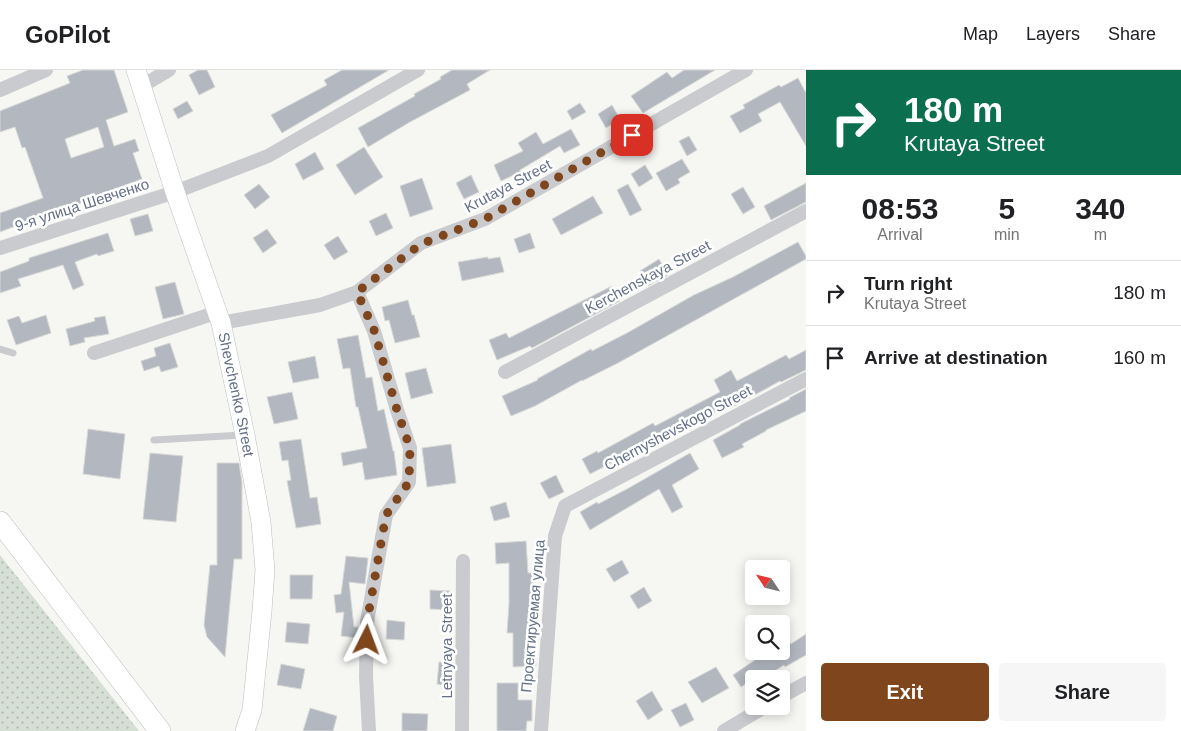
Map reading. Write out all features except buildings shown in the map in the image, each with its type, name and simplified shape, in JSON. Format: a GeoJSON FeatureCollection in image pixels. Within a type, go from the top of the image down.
{"type":"FeatureCollection","features":[{"type":"Feature","properties":{"kind":"main road","name":"Shevchenko Street"},"geometry":{"type":"LineString","coordinates":[[139,78],[175,192],[219,317],[245,435],[261,522],[265,570],[262,611],[252,710],[245,731]]}},
{"type":"Feature","properties":{"kind":"main road"},"geometry":{"type":"LineString","coordinates":[[0,522],[160,731]]}},
{"type":"Feature","properties":{"kind":"street"},"geometry":{"type":"LineString","coordinates":[[0,90],[46,70]]}},
{"type":"Feature","properties":{"kind":"street"},"geometry":{"type":"LineString","coordinates":[[139,78],[169,70]]}},
{"type":"Feature","properties":{"kind":"street","name":"9-я улица Шевченко"},"geometry":{"type":"LineString","coordinates":[[0,248],[175,192],[268,156],[418,70]]}},
{"type":"Feature","properties":{"kind":"street","name":"Krutaya Street"},"geometry":{"type":"LineString","coordinates":[[94,353],[219,317],[320,304],[357,292],[421,244],[485,219],[746,70]]}},
{"type":"Feature","properties":{"kind":"street","name":"Kerchenskaya Street"},"geometry":{"type":"LineString","coordinates":[[505,372],[806,211]]}},
{"type":"Feature","properties":{"kind":"street"},"geometry":{"type":"LineString","coordinates":[[357,292],[374,330],[410,448],[409,482],[386,515],[367,622],[366,676],[369,731]]}},
{"type":"Feature","properties":{"kind":"street","name":"Chernyshevskogo Street"},"geometry":{"type":"LineString","coordinates":[[565,506],[806,379]]}},
{"type":"Feature","properties":{"kind":"street","name":"Проектируемая улица"},"geometry":{"type":"LineString","coordinates":[[541,731],[556,536],[565,506]]}},
{"type":"Feature","properties":{"kind":"street","name":"Letnyaya Street"},"geometry":{"type":"LineString","coordinates":[[462,731],[463,561]]}},
{"type":"Feature","properties":{"kind":"street"},"geometry":{"type":"LineString","coordinates":[[790,692],[806,683]]}},
{"type":"Feature","properties":{"kind":"street"},"geometry":{"type":"LineString","coordinates":[[724,731],[751,715]]}},
{"type":"Feature","properties":{"kind":"lane"},"geometry":{"type":"LineString","coordinates":[[0,349],[13,352]]}},
{"type":"Feature","properties":{"kind":"lane"},"geometry":{"type":"LineString","coordinates":[[154,440],[245,435]]}},
{"type":"Feature","properties":{"kind":"shaded area"},"geometry":{"type":"Polygon","coordinates":[[[0,555],[139,731],[0,731],[0,555]]]}},
{"type":"Feature","properties":{"kind":"route"},"geometry":{"type":"LineString","coordinates":[[367,640],[367,622],[386,515],[409,482],[410,448],[374,330],[357,292],[421,244],[485,219],[632,135]]}}]}
